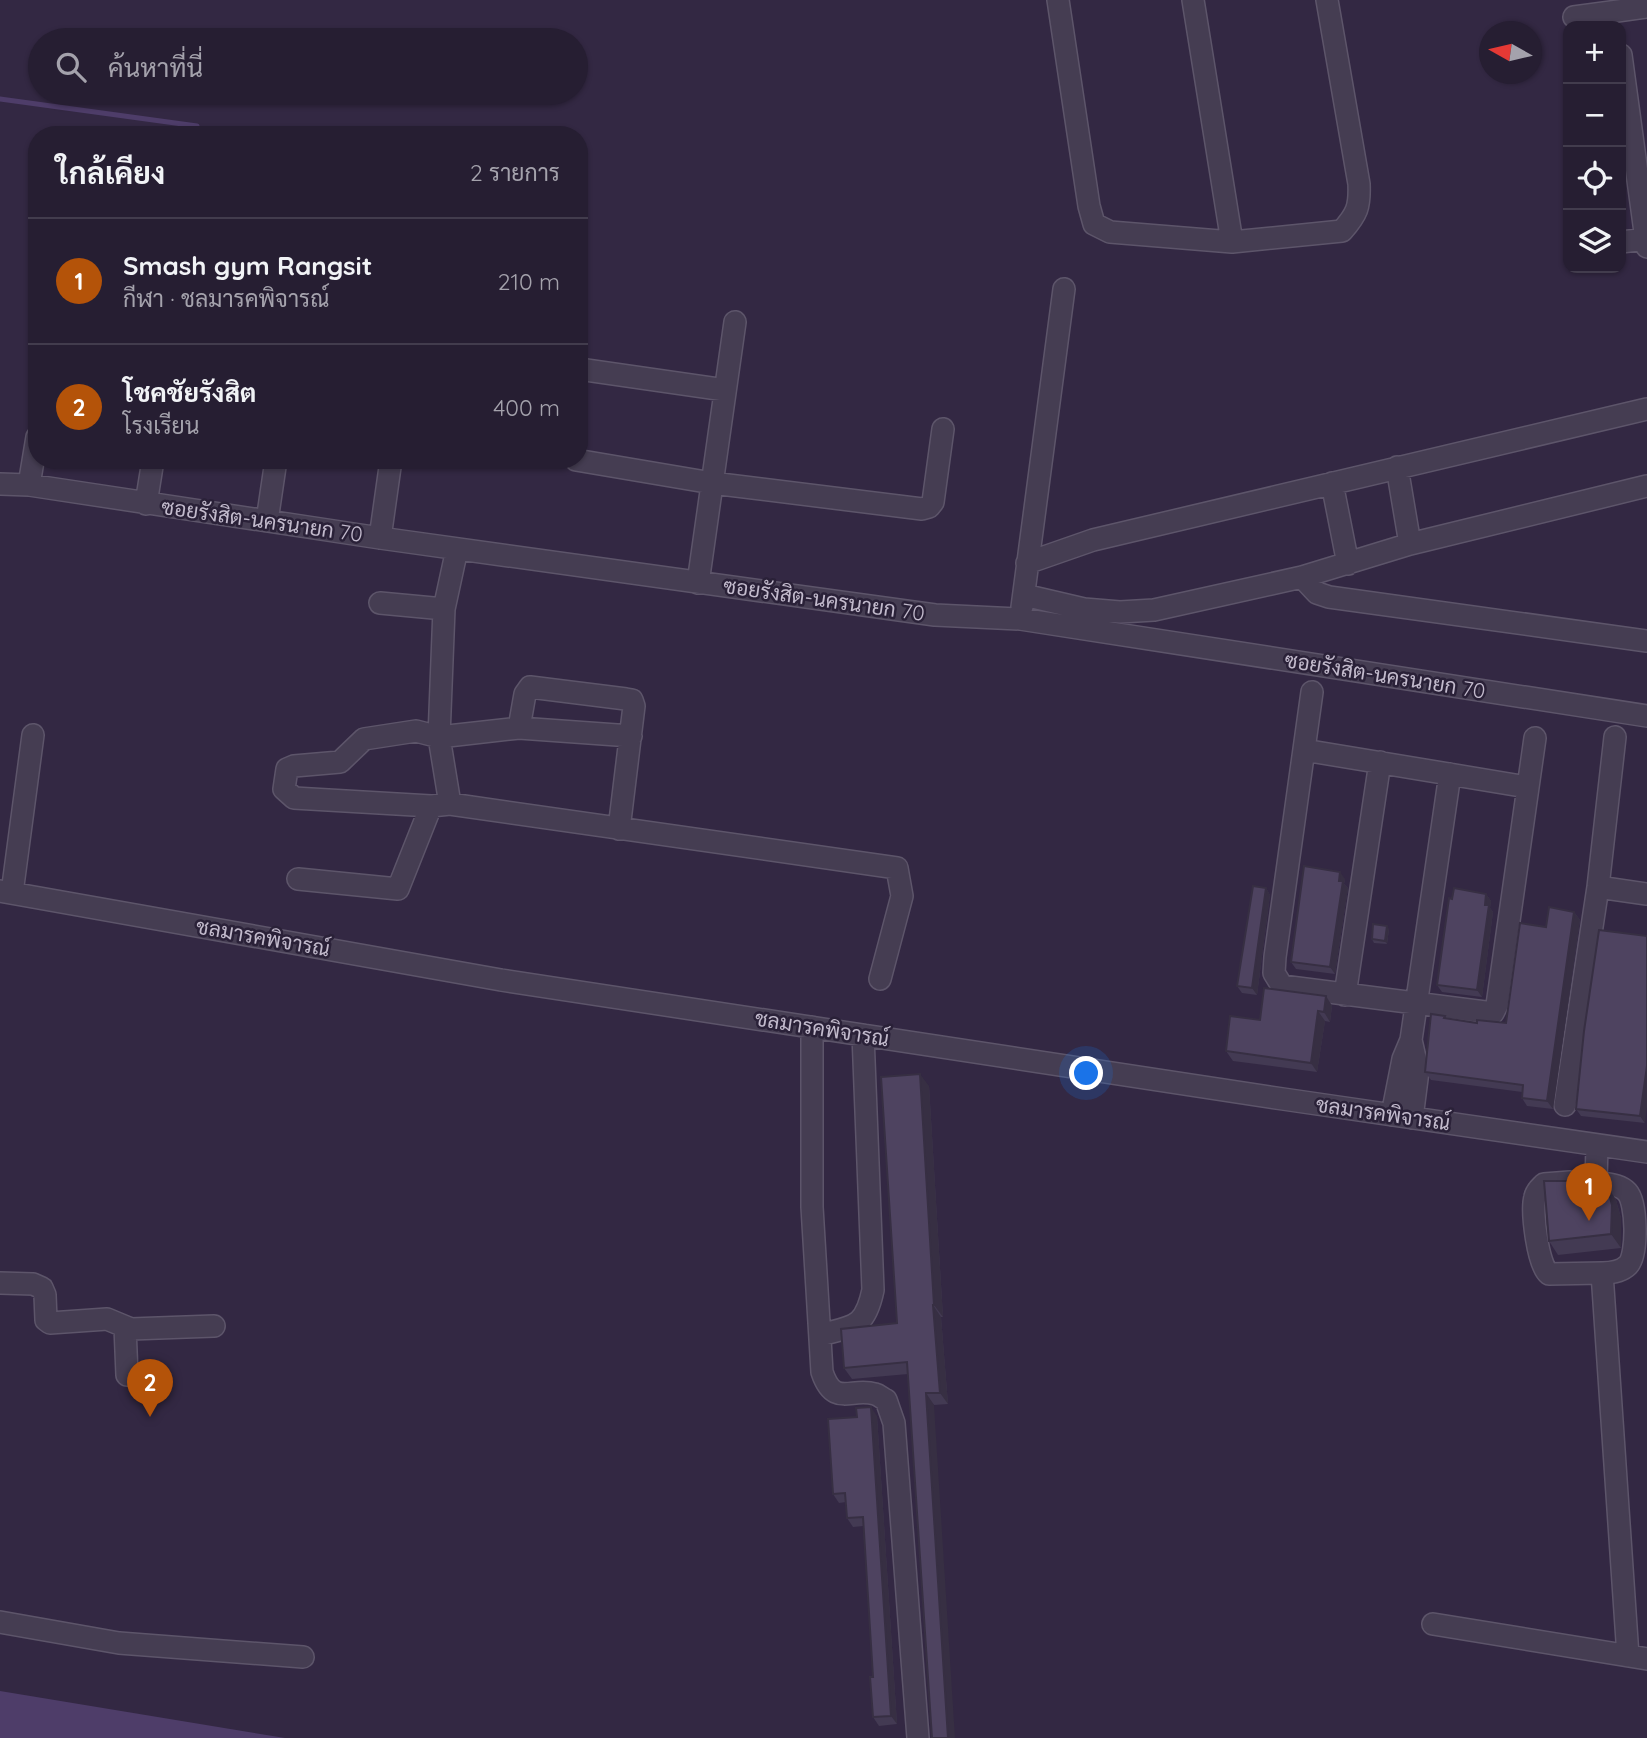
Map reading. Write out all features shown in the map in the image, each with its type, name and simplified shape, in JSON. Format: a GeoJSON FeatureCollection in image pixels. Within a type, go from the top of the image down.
{"type":"FeatureCollection","features":[{"type":"Feature","properties":{"kind":"street"},"geometry":{"type":"LineString","coordinates":[[1058,0],[1094,224],[1110,232],[1232,242],[1342,231],[1355,216],[1360,200],[1359,184],[1327,0]]}},
{"type":"Feature","properties":{"kind":"street"},"geometry":{"type":"LineString","coordinates":[[1193,0],[1232,242]]}},
{"type":"Feature","properties":{"kind":"street"},"geometry":{"type":"LineString","coordinates":[[1574,17],[1647,7]]}},
{"type":"Feature","properties":{"kind":"street"},"geometry":{"type":"LineString","coordinates":[[1626,84],[1647,242],[1626,242]]}},
{"type":"Feature","properties":{"kind":"street"},"geometry":{"type":"LineString","coordinates":[[1020,620],[1064,289]]}},
{"type":"Feature","properties":{"kind":"street"},"geometry":{"type":"LineString","coordinates":[[698,583],[735,322]]}},
{"type":"Feature","properties":{"kind":"street"},"geometry":{"type":"LineString","coordinates":[[588,370],[725,390]]}},
{"type":"Feature","properties":{"kind":"street"},"geometry":{"type":"LineString","coordinates":[[1027,563],[1093,540],[1647,409]]}},
{"type":"Feature","properties":{"kind":"street"},"geometry":{"type":"LineString","coordinates":[[588,462],[712,483],[922,509],[933,502],[943,429]]}},
{"type":"Feature","properties":{"kind":"street"},"geometry":{"type":"LineString","coordinates":[[1397,467],[1410,544]]}},
{"type":"Feature","properties":{"kind":"street"},"geometry":{"type":"LineString","coordinates":[[29,485],[32,469]]}},
{"type":"Feature","properties":{"kind":"street"},"geometry":{"type":"LineString","coordinates":[[146,504],[152,469]]}},
{"type":"Feature","properties":{"kind":"street"},"geometry":{"type":"LineString","coordinates":[[267,521],[275,469]]}},
{"type":"Feature","properties":{"kind":"street"},"geometry":{"type":"LineString","coordinates":[[380,538],[390,469]]}},
{"type":"Feature","properties":{"kind":"street"},"geometry":{"type":"LineString","coordinates":[[1332,482],[1348,564]]}},
{"type":"Feature","properties":{"kind":"street","name":"ซอยรังสิต-นครนายก 70"},"geometry":{"type":"LineString","coordinates":[[0,484],[29,485],[380,538],[935,615],[1020,620],[1647,716]]}},
{"type":"Feature","properties":{"kind":"street"},"geometry":{"type":"LineString","coordinates":[[1024,595],[1084,609],[1120,612],[1154,610],[1302,577],[1410,544],[1647,486]]}},
{"type":"Feature","properties":{"kind":"street"},"geometry":{"type":"LineString","coordinates":[[298,879],[398,890],[440,805],[439,737],[444,608],[457,549]]}},
{"type":"Feature","properties":{"kind":"street"},"geometry":{"type":"LineString","coordinates":[[1302,577],[1318,593],[1329,597],[1647,641]]}},
{"type":"Feature","properties":{"kind":"street"},"geometry":{"type":"LineString","coordinates":[[380,603],[444,608]]}},
{"type":"Feature","properties":{"kind":"street"},"geometry":{"type":"LineString","coordinates":[[519,728],[525,694],[530,687],[632,700],[634,706],[631,736],[619,828]]}},
{"type":"Feature","properties":{"kind":"street"},"geometry":{"type":"LineString","coordinates":[[1312,692],[1274,973],[1282,986],[1493,1013],[1497,1006],[1535,738]]}},
{"type":"Feature","properties":{"kind":"street"},"geometry":{"type":"LineString","coordinates":[[631,736],[519,728],[439,737],[416,731],[364,739],[340,762],[287,769],[284,789],[294,798],[440,805],[897,867],[902,896],[880,979]]}},
{"type":"Feature","properties":{"kind":"street"},"geometry":{"type":"LineString","coordinates":[[6,892],[10,831],[33,735]]}},
{"type":"Feature","properties":{"kind":"street"},"geometry":{"type":"LineString","coordinates":[[1565,1105],[1598,887],[1615,737]]}},
{"type":"Feature","properties":{"kind":"street"},"geometry":{"type":"LineString","coordinates":[[1304,750],[1527,787]]}},
{"type":"Feature","properties":{"kind":"street"},"geometry":{"type":"LineString","coordinates":[[1345,995],[1380,762]]}},
{"type":"Feature","properties":{"kind":"street"},"geometry":{"type":"LineString","coordinates":[[1402,1116],[1402,1059],[1411,1040],[1450,774]]}},
{"type":"Feature","properties":{"kind":"street"},"geometry":{"type":"LineString","coordinates":[[1598,887],[1647,894]]}},
{"type":"Feature","properties":{"kind":"street","name":"ชลมารคพิจารณ์"},"geometry":{"type":"LineString","coordinates":[[6,892],[501,980],[1647,1152]]}},
{"type":"Feature","properties":{"kind":"street"},"geometry":{"type":"LineString","coordinates":[[812,1027],[812,1207],[822,1372],[826,1385],[834,1392],[847,1395],[875,1394],[886,1400],[894,1423],[918,1738]]}},
{"type":"Feature","properties":{"kind":"street"},"geometry":{"type":"LineString","coordinates":[[820,1335],[855,1326],[868,1311],[873,1290],[863,1035]]}},
{"type":"Feature","properties":{"kind":"street"},"geometry":{"type":"LineString","coordinates":[[1596,1182],[1597,1145]]}},
{"type":"Feature","properties":{"kind":"street"},"geometry":{"type":"LineString","coordinates":[[1553,1181],[1596,1182],[1624,1188],[1633,1204],[1635,1236],[1632,1257],[1629,1264],[1614,1272],[1602,1273],[1555,1275],[1544,1270],[1540,1261],[1533,1205],[1538,1189],[1545,1184],[1553,1181]]}},
{"type":"Feature","properties":{"kind":"street"},"geometry":{"type":"LineString","coordinates":[[1433,1624],[1637,1657],[1602,1273]]}},
{"type":"Feature","properties":{"kind":"street"},"geometry":{"type":"LineString","coordinates":[[0,1283],[33,1284],[42,1288],[45,1295],[46,1320],[50,1323],[107,1319],[125,1327],[214,1326]]}},
{"type":"Feature","properties":{"kind":"street"},"geometry":{"type":"LineString","coordinates":[[125,1327],[127,1375]]}},
{"type":"Feature","properties":{"kind":"street"},"geometry":{"type":"LineString","coordinates":[[0,1622],[119,1643],[303,1657]]}},
{"type":"Feature","properties":{"kind":"shaded area"},"geometry":{"type":"Polygon","coordinates":[[[0,1691],[285,1738],[0,1738],[0,1691]]]}},
{"type":"Feature","properties":{"kind":"building"},"geometry":{"type":"Polygon","coordinates":[[[1304,866],[1340,872],[1339,881],[1343,881],[1330,967],[1291,962],[1304,866]]]}},
{"type":"Feature","properties":{"kind":"building"},"geometry":{"type":"Polygon","coordinates":[[[1253,886],[1266,888],[1252,988],[1237,986],[1253,886]]]}},
{"type":"Feature","properties":{"kind":"building"},"geometry":{"type":"Polygon","coordinates":[[[1454,888],[1486,894],[1485,905],[1489,905],[1477,990],[1437,985],[1449,898],[1452,899],[1454,888]]]}},
{"type":"Feature","properties":{"kind":"building"},"geometry":{"type":"Polygon","coordinates":[[[1549,907],[1574,912],[1547,1101],[1522,1098],[1523,1085],[1425,1072],[1431,1014],[1477,1023],[1477,1020],[1506,1023],[1520,923],[1546,927],[1549,907]]]}},
{"type":"Feature","properties":{"kind":"building"},"geometry":{"type":"Polygon","coordinates":[[[1373,924],[1387,926],[1385,941],[1372,939],[1373,924]]]}},
{"type":"Feature","properties":{"kind":"building"},"geometry":{"type":"Polygon","coordinates":[[[1599,930],[1647,936],[1647,1066],[1640,1116],[1576,1109],[1599,930]]]}},
{"type":"Feature","properties":{"kind":"building"},"geometry":{"type":"Polygon","coordinates":[[[1264,988],[1326,996],[1324,1012],[1318,1011],[1311,1063],[1226,1051],[1230,1016],[1260,1020],[1264,988]]]}},
{"type":"Feature","properties":{"kind":"building"},"geometry":{"type":"Polygon","coordinates":[[[920,1074],[940,1393],[926,1393],[948,1738],[932,1738],[907,1362],[844,1368],[841,1329],[897,1323],[881,1077],[920,1074]]]}},
{"type":"Feature","properties":{"kind":"building"},"geometry":{"type":"Polygon","coordinates":[[[1544,1181],[1585,1181],[1607,1186],[1612,1205],[1611,1234],[1549,1241],[1544,1181]]]}},
{"type":"Feature","properties":{"kind":"building"},"geometry":{"type":"Polygon","coordinates":[[[871,1407],[891,1716],[873,1717],[863,1517],[847,1518],[845,1493],[833,1494],[828,1419],[857,1417],[856,1408],[871,1407]]]}},
{"type":"Feature","properties":{"kind":"waterway"},"geometry":{"type":"LineString","coordinates":[[0,99],[28,103]]}},
{"type":"Feature","properties":{"kind":"waterway"},"geometry":{"type":"LineString","coordinates":[[44,105],[197,126]]}},
{"type":"Feature","properties":{"kind":"place","name":"Smash gym Rangsit"},"geometry":{"type":"Point","coordinates":[1589,1221]}},
{"type":"Feature","properties":{"kind":"place","name":"โชคชัยรังสิต"},"geometry":{"type":"Point","coordinates":[150,1417]}}]}
